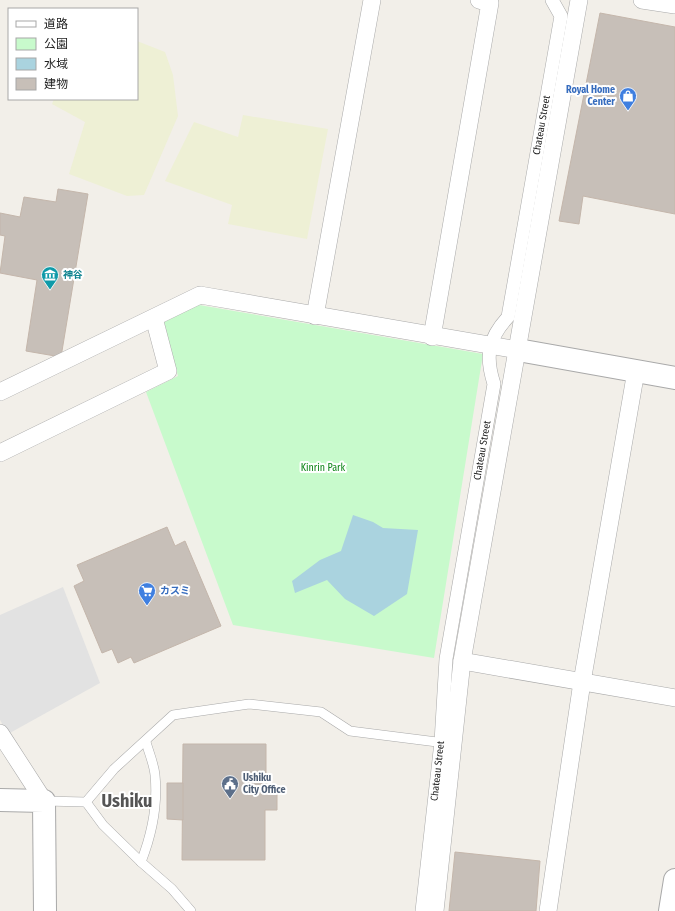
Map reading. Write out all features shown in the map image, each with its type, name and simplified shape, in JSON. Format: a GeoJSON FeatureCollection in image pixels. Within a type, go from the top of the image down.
{"type":"FeatureCollection","features":[{"type":"Feature","properties":{"kind":"street"},"geometry":{"type":"LineString","coordinates":[[315,316],[372,0]]}},
{"type":"Feature","properties":{"kind":"street"},"geometry":{"type":"LineString","coordinates":[[432,337],[490,3],[479,0]]}},
{"type":"Feature","properties":{"kind":"street","name":"Chateau Street"},"geometry":{"type":"LineString","coordinates":[[422,911],[447,743],[446,659],[494,384],[489,369],[489,346],[495,331],[508,317],[561,16],[552,0]]}},
{"type":"Feature","properties":{"kind":"street"},"geometry":{"type":"LineString","coordinates":[[434,911],[447,743],[580,0]]}},
{"type":"Feature","properties":{"kind":"street"},"geometry":{"type":"LineString","coordinates":[[642,0],[675,5]]}},
{"type":"Feature","properties":{"kind":"street"},"geometry":{"type":"LineString","coordinates":[[0,392],[200,295],[432,337],[518,350],[675,378]]}},
{"type":"Feature","properties":{"kind":"street"},"geometry":{"type":"LineString","coordinates":[[0,453],[168,371],[154,318]]}},
{"type":"Feature","properties":{"kind":"street"},"geometry":{"type":"LineString","coordinates":[[548,911],[582,682],[636,371]]}},
{"type":"Feature","properties":{"kind":"street"},"geometry":{"type":"LineString","coordinates":[[462,662],[675,698]]}},
{"type":"Feature","properties":{"kind":"street"},"geometry":{"type":"LineString","coordinates":[[0,733],[44,801],[45,911]]}},
{"type":"Feature","properties":{"kind":"street"},"geometry":{"type":"LineString","coordinates":[[0,800],[44,801]]}},
{"type":"Feature","properties":{"kind":"street"},"geometry":{"type":"LineString","coordinates":[[670,911],[675,880]]}},
{"type":"Feature","properties":{"kind":"lane"},"geometry":{"type":"LineString","coordinates":[[86,802],[114,769],[146,742],[173,715],[249,704],[321,712],[350,730],[447,743]]}},
{"type":"Feature","properties":{"kind":"lane"},"geometry":{"type":"LineString","coordinates":[[141,862],[150,839],[156,807],[155,774],[146,742]]}},
{"type":"Feature","properties":{"kind":"lane"},"geometry":{"type":"LineString","coordinates":[[44,801],[86,802]]}},
{"type":"Feature","properties":{"kind":"lane"},"geometry":{"type":"LineString","coordinates":[[86,802],[103,824],[172,890],[190,911]]}},
{"type":"Feature","properties":{"kind":"green space"},"geometry":{"type":"Polygon","coordinates":[[[138,41],[165,52],[173,75],[178,116],[144,195],[127,196],[69,174],[85,122],[52,104],[54,100],[138,100],[138,41]]]}},
{"type":"Feature","properties":{"kind":"green space"},"geometry":{"type":"Polygon","coordinates":[[[243,115],[328,129],[307,239],[228,224],[232,205],[165,181],[194,122],[238,137],[243,115]]]}},
{"type":"Feature","properties":{"kind":"green space","name":"Kinrin Park"},"geometry":{"type":"Polygon","coordinates":[[[199,305],[483,354],[434,658],[233,625],[146,392],[178,376],[164,322],[199,305]]]}},
{"type":"Feature","properties":{"kind":"shaded area"},"geometry":{"type":"Polygon","coordinates":[[[63,587],[100,683],[8,734],[0,720],[0,615],[63,587]]]}},
{"type":"Feature","properties":{"kind":"water"},"geometry":{"type":"Polygon","coordinates":[[[353,515],[373,522],[383,528],[418,530],[407,594],[374,616],[345,599],[327,580],[295,593],[292,581],[320,560],[341,551],[353,515]]]}},
{"type":"Feature","properties":{"kind":"building","name":"Royal Home Center"},"geometry":{"type":"Polygon","coordinates":[[[600,13],[675,27],[675,214],[583,196],[579,224],[559,221],[600,13]]]}},
{"type":"Feature","properties":{"kind":"building"},"geometry":{"type":"Polygon","coordinates":[[[58,189],[88,194],[61,357],[26,351],[37,280],[0,273],[5,236],[0,235],[0,213],[20,217],[24,197],[56,202],[58,189]]]}},
{"type":"Feature","properties":{"kind":"building","name":"カスミ"},"geometry":{"type":"Polygon","coordinates":[[[167,527],[175,546],[185,541],[221,626],[134,663],[131,657],[118,663],[112,649],[102,653],[74,586],[84,581],[77,565],[167,527]]]}},
{"type":"Feature","properties":{"kind":"building","name":"Ushiku City Office"},"geometry":{"type":"Polygon","coordinates":[[[183,744],[266,744],[266,788],[277,788],[277,810],[265,810],[265,860],[182,860],[183,744]]]}},
{"type":"Feature","properties":{"kind":"building"},"geometry":{"type":"Polygon","coordinates":[[[167,783],[183,783],[183,820],[167,819],[167,783]]]}},
{"type":"Feature","properties":{"kind":"building"},"geometry":{"type":"Polygon","coordinates":[[[455,852],[540,861],[536,911],[449,911],[455,852]]]}},
{"type":"Feature","properties":{"kind":"place","name":"Royal Home Center"},"geometry":{"type":"Point","coordinates":[628,111]}},
{"type":"Feature","properties":{"kind":"place","name":"神谷"},"geometry":{"type":"Point","coordinates":[50,290]}},
{"type":"Feature","properties":{"kind":"place","name":"カスミ"},"geometry":{"type":"Point","coordinates":[147,606]}},
{"type":"Feature","properties":{"kind":"place","name":"Ushiku City Office"},"geometry":{"type":"Point","coordinates":[230,799]}},
{"type":"Feature","properties":{"kind":"district","name":"Ushiku"},"geometry":{"type":"Point","coordinates":[127,801]}}]}
